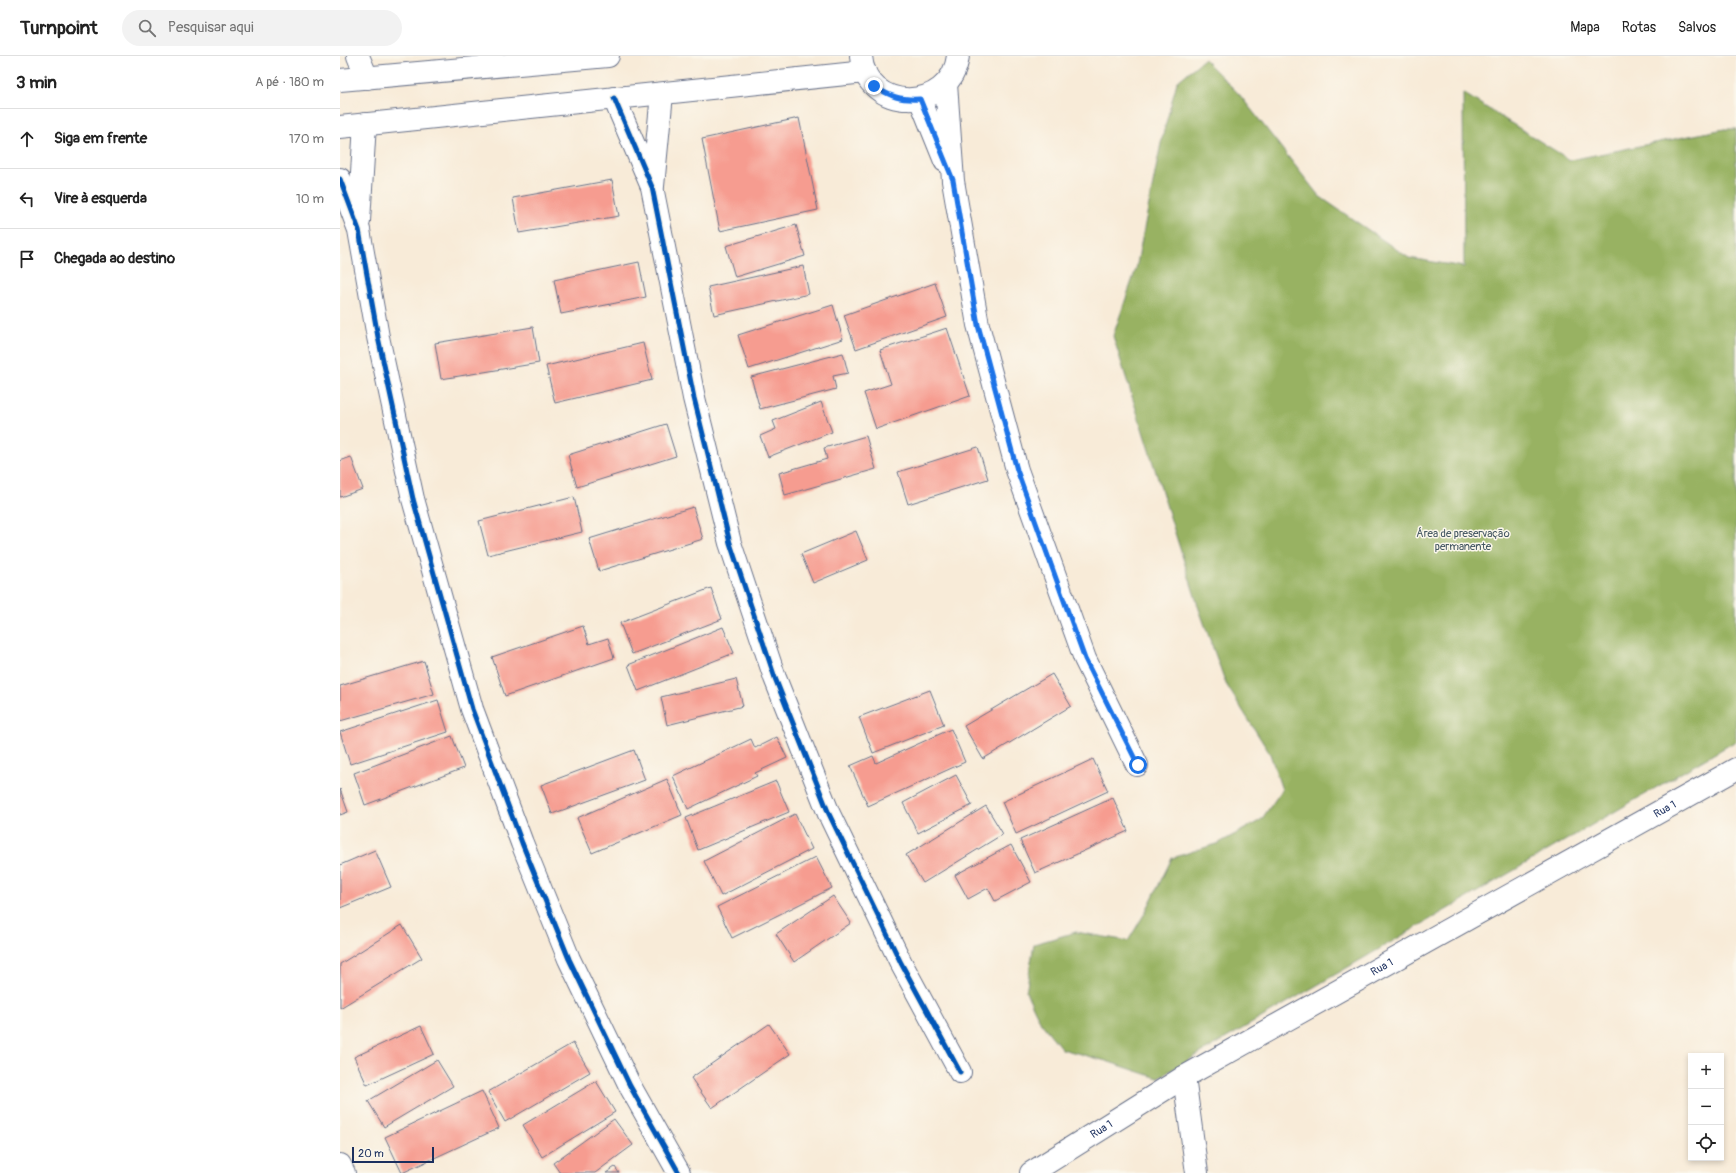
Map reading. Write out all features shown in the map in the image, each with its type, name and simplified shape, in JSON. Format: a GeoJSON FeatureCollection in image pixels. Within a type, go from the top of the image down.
{"type":"FeatureCollection","features":[{"type":"Feature","properties":{"kind":"street"},"geometry":{"type":"LineString","coordinates":[[358,56],[367,78]]}},
{"type":"Feature","properties":{"kind":"street"},"geometry":{"type":"LineString","coordinates":[[340,80],[608,56]]}},
{"type":"Feature","properties":{"kind":"street"},"geometry":{"type":"LineString","coordinates":[[340,127],[662,94],[863,64],[874,86],[888,95],[904,100],[920,99],[934,94],[946,84],[953,74],[958,56]]}},
{"type":"Feature","properties":{"kind":"street"},"geometry":{"type":"LineString","coordinates":[[946,84],[953,180],[978,325],[1017,470],[1085,659],[1138,765]]}},
{"type":"Feature","properties":{"kind":"street"},"geometry":{"type":"LineString","coordinates":[[652,187],[662,94]]}},
{"type":"Feature","properties":{"kind":"street"},"geometry":{"type":"LineString","coordinates":[[614,98],[652,187],[694,398],[730,543],[775,678],[829,814],[900,963],[960,1072]]}},
{"type":"Feature","properties":{"kind":"street"},"geometry":{"type":"LineString","coordinates":[[920,99],[953,180]]}},
{"type":"Feature","properties":{"kind":"street"},"geometry":{"type":"LineString","coordinates":[[358,230],[365,124]]}},
{"type":"Feature","properties":{"kind":"street"},"geometry":{"type":"LineString","coordinates":[[340,179],[358,230],[378,337],[413,499],[472,709],[522,843],[569,958],[630,1086],[679,1173]]}},
{"type":"Feature","properties":{"kind":"street","name":"Rua 1"},"geometry":{"type":"LineString","coordinates":[[1031,1173],[1184,1077],[1736,769]]}},
{"type":"Feature","properties":{"kind":"street"},"geometry":{"type":"LineString","coordinates":[[1184,1077],[1197,1173]]}},
{"type":"Feature","properties":{"kind":"street"},"geometry":{"type":"LineString","coordinates":[[340,1165],[344,1173]]}},
{"type":"Feature","properties":{"kind":"green space","name":"Área de preservação permanente"},"geometry":{"type":"Polygon","coordinates":[[[1204,59],[1239,94],[1319,196],[1409,258],[1464,267],[1463,93],[1570,160],[1724,129],[1736,129],[1736,741],[1158,1078],[1106,1061],[1062,1049],[1041,1023],[1026,992],[1034,944],[1076,932],[1128,941],[1145,913],[1172,858],[1219,843],[1261,820],[1282,790],[1270,754],[1226,684],[1199,609],[1113,336],[1136,269],[1162,138],[1177,82],[1204,59]]]}},
{"type":"Feature","properties":{"kind":"building"},"geometry":{"type":"Polygon","coordinates":[[[799,118],[818,210],[720,231],[702,139],[799,118]]]}},
{"type":"Feature","properties":{"kind":"building"},"geometry":{"type":"Polygon","coordinates":[[[612,180],[619,216],[519,233],[513,198],[612,180]]]}},
{"type":"Feature","properties":{"kind":"building"},"geometry":{"type":"Polygon","coordinates":[[[796,225],[805,256],[735,277],[726,246],[796,225]]]}},
{"type":"Feature","properties":{"kind":"building"},"geometry":{"type":"Polygon","coordinates":[[[639,262],[646,297],[561,314],[554,280],[639,262]]]}},
{"type":"Feature","properties":{"kind":"building"},"geometry":{"type":"Polygon","coordinates":[[[803,266],[809,294],[714,315],[708,287],[803,266]]]}},
{"type":"Feature","properties":{"kind":"building"},"geometry":{"type":"Polygon","coordinates":[[[935,283],[947,317],[856,349],[844,315],[935,283]]]}},
{"type":"Feature","properties":{"kind":"building"},"geometry":{"type":"Polygon","coordinates":[[[833,305],[843,339],[749,369],[738,335],[833,305]]]}},
{"type":"Feature","properties":{"kind":"building"},"geometry":{"type":"Polygon","coordinates":[[[533,327],[539,363],[441,379],[435,343],[533,327]]]}},
{"type":"Feature","properties":{"kind":"building"},"geometry":{"type":"Polygon","coordinates":[[[947,328],[970,396],[876,429],[864,393],[891,384],[880,350],[947,328]]]}},
{"type":"Feature","properties":{"kind":"building"},"geometry":{"type":"Polygon","coordinates":[[[643,343],[652,380],[555,403],[546,366],[643,343]]]}},
{"type":"Feature","properties":{"kind":"building"},"geometry":{"type":"Polygon","coordinates":[[[843,353],[848,373],[833,376],[836,389],[760,409],[751,377],[843,353]]]}},
{"type":"Feature","properties":{"kind":"building"},"geometry":{"type":"Polygon","coordinates":[[[821,402],[832,432],[768,457],[760,436],[776,429],[773,421],[821,402]]]}},
{"type":"Feature","properties":{"kind":"building"},"geometry":{"type":"Polygon","coordinates":[[[666,424],[676,456],[577,487],[568,455],[666,424]]]}},
{"type":"Feature","properties":{"kind":"building"},"geometry":{"type":"Polygon","coordinates":[[[866,436],[876,469],[785,495],[779,473],[827,459],[824,448],[866,436]]]}},
{"type":"Feature","properties":{"kind":"building"},"geometry":{"type":"Polygon","coordinates":[[[978,447],[988,479],[908,504],[898,472],[978,447]]]}},
{"type":"Feature","properties":{"kind":"building"},"geometry":{"type":"Polygon","coordinates":[[[351,457],[363,489],[340,497],[340,461],[351,457]]]}},
{"type":"Feature","properties":{"kind":"building"},"geometry":{"type":"Polygon","coordinates":[[[574,497],[582,532],[488,555],[479,521],[574,497]]]}},
{"type":"Feature","properties":{"kind":"building"},"geometry":{"type":"Polygon","coordinates":[[[693,507],[703,539],[599,571],[589,539],[693,507]]]}},
{"type":"Feature","properties":{"kind":"building"},"geometry":{"type":"Polygon","coordinates":[[[856,531],[868,560],[813,583],[801,554],[856,531]]]}},
{"type":"Feature","properties":{"kind":"building"},"geometry":{"type":"Polygon","coordinates":[[[711,588],[722,619],[632,654],[620,623],[711,588]]]}},
{"type":"Feature","properties":{"kind":"building"},"geometry":{"type":"Polygon","coordinates":[[[583,626],[589,644],[608,638],[614,658],[505,696],[492,657],[583,626]]]}},
{"type":"Feature","properties":{"kind":"building"},"geometry":{"type":"Polygon","coordinates":[[[723,627],[734,653],[638,691],[628,665],[723,627]]]}},
{"type":"Feature","properties":{"kind":"building"},"geometry":{"type":"Polygon","coordinates":[[[424,661],[434,694],[340,721],[340,686],[424,661]]]}},
{"type":"Feature","properties":{"kind":"building"},"geometry":{"type":"Polygon","coordinates":[[[1052,674],[1071,706],[983,759],[964,726],[1052,674]]]}},
{"type":"Feature","properties":{"kind":"building"},"geometry":{"type":"Polygon","coordinates":[[[736,679],[743,706],[667,725],[661,697],[736,679]]]}},
{"type":"Feature","properties":{"kind":"building"},"geometry":{"type":"Polygon","coordinates":[[[930,690],[944,725],[873,753],[859,717],[930,690]]]}},
{"type":"Feature","properties":{"kind":"building"},"geometry":{"type":"Polygon","coordinates":[[[438,700],[448,732],[350,764],[340,732],[438,700]]]}},
{"type":"Feature","properties":{"kind":"building"},"geometry":{"type":"Polygon","coordinates":[[[951,729],[965,762],[868,806],[850,766],[873,756],[876,763],[951,729]]]}},
{"type":"Feature","properties":{"kind":"building"},"geometry":{"type":"Polygon","coordinates":[[[452,736],[464,768],[365,805],[354,773],[452,736]]]}},
{"type":"Feature","properties":{"kind":"building"},"geometry":{"type":"Polygon","coordinates":[[[777,737],[787,758],[755,773],[757,776],[688,809],[673,776],[751,739],[755,748],[777,737]]]}},
{"type":"Feature","properties":{"kind":"building"},"geometry":{"type":"Polygon","coordinates":[[[634,750],[645,780],[552,814],[541,785],[634,750]]]}},
{"type":"Feature","properties":{"kind":"building"},"geometry":{"type":"Polygon","coordinates":[[[1093,759],[1108,791],[1016,834],[1002,802],[1093,759]]]}},
{"type":"Feature","properties":{"kind":"building"},"geometry":{"type":"Polygon","coordinates":[[[956,775],[972,805],[918,833],[903,803],[956,775]]]}},
{"type":"Feature","properties":{"kind":"building"},"geometry":{"type":"Polygon","coordinates":[[[667,779],[682,815],[592,853],[577,818],[667,779]]]}},
{"type":"Feature","properties":{"kind":"building"},"geometry":{"type":"Polygon","coordinates":[[[776,781],[789,812],[698,850],[686,818],[776,781]]]}},
{"type":"Feature","properties":{"kind":"building"},"geometry":{"type":"Polygon","coordinates":[[[340,789],[348,812],[340,815],[340,789]]]}},
{"type":"Feature","properties":{"kind":"building"},"geometry":{"type":"Polygon","coordinates":[[[1113,798],[1128,831],[1035,873],[1020,840],[1113,798]]]}},
{"type":"Feature","properties":{"kind":"building"},"geometry":{"type":"Polygon","coordinates":[[[986,806],[1003,834],[923,883],[906,855],[986,806]]]}},
{"type":"Feature","properties":{"kind":"building"},"geometry":{"type":"Polygon","coordinates":[[[795,814],[812,849],[721,896],[704,861],[795,814]]]}},
{"type":"Feature","properties":{"kind":"building"},"geometry":{"type":"Polygon","coordinates":[[[1011,845],[1031,882],[995,901],[988,888],[968,899],[955,875],[1011,845]]]}},
{"type":"Feature","properties":{"kind":"building"},"geometry":{"type":"Polygon","coordinates":[[[375,850],[391,887],[340,908],[340,865],[375,850]]]}},
{"type":"Feature","properties":{"kind":"building"},"geometry":{"type":"Polygon","coordinates":[[[816,857],[832,888],[732,938],[717,907],[816,857]]]}},
{"type":"Feature","properties":{"kind":"building"},"geometry":{"type":"Polygon","coordinates":[[[833,896],[851,923],[794,962],[776,934],[833,896]]]}},
{"type":"Feature","properties":{"kind":"building"},"geometry":{"type":"Polygon","coordinates":[[[402,925],[422,958],[340,1008],[340,964],[402,925]]]}},
{"type":"Feature","properties":{"kind":"building"},"geometry":{"type":"Polygon","coordinates":[[[769,1024],[790,1054],[712,1108],[691,1078],[769,1024]]]}},
{"type":"Feature","properties":{"kind":"building"},"geometry":{"type":"Polygon","coordinates":[[[421,1026],[434,1054],[367,1085],[354,1057],[421,1026]]]}},
{"type":"Feature","properties":{"kind":"building"},"geometry":{"type":"Polygon","coordinates":[[[573,1043],[590,1072],[505,1122],[488,1092],[573,1043]]]}},
{"type":"Feature","properties":{"kind":"building"},"geometry":{"type":"Polygon","coordinates":[[[437,1060],[453,1086],[384,1127],[368,1101],[437,1060]]]}},
{"type":"Feature","properties":{"kind":"building"},"geometry":{"type":"Polygon","coordinates":[[[596,1081],[615,1112],[542,1157],[523,1125],[596,1081]]]}},
{"type":"Feature","properties":{"kind":"building"},"geometry":{"type":"Polygon","coordinates":[[[482,1091],[499,1128],[402,1173],[385,1137],[482,1091]]]}},
{"type":"Feature","properties":{"kind":"building"},"geometry":{"type":"Polygon","coordinates":[[[614,1119],[633,1145],[595,1173],[560,1173],[553,1163],[614,1119]]]}},
{"type":"Feature","properties":{"kind":"building"},"geometry":{"type":"Polygon","coordinates":[[[615,1167],[619,1173],[606,1173],[615,1167]]]}},
{"type":"Feature","properties":{"kind":"cycle path"},"geometry":{"type":"LineString","coordinates":[[614,98],[652,187],[694,398],[730,543],[775,678],[829,814],[901,963],[960,1072]]}},
{"type":"Feature","properties":{"kind":"cycle path"},"geometry":{"type":"LineString","coordinates":[[340,179],[359,230],[378,337],[413,499],[472,709],[522,843],[569,959],[630,1086],[679,1173]]}},
{"type":"Feature","properties":{"kind":"route"},"geometry":{"type":"LineString","coordinates":[[874,86],[888,95],[904,100],[920,99],[953,180],[978,325],[1017,470],[1085,659],[1138,765]]}}]}
